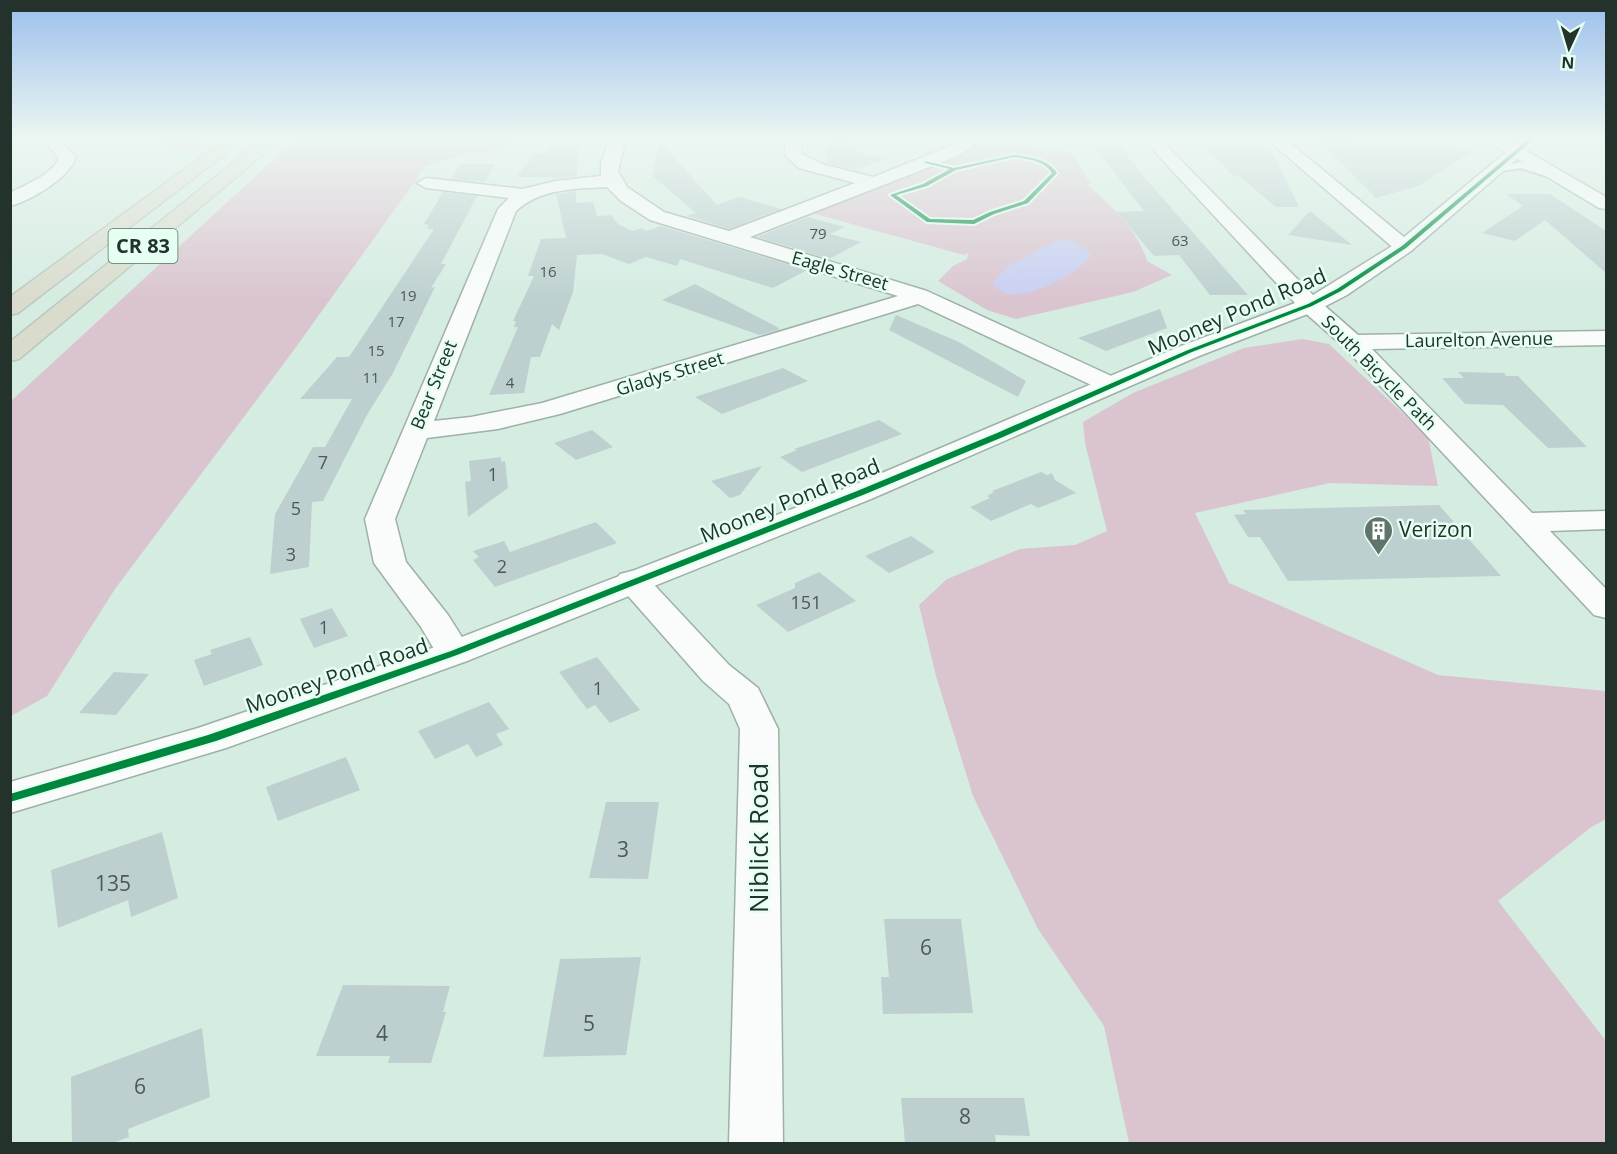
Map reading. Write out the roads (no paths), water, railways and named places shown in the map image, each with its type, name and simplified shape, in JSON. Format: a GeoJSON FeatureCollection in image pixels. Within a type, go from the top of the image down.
{"type":"FeatureCollection","features":[{"type":"Feature","properties":{"kind":"highway","name":"CR 83"},"geometry":{"type":"LineString","coordinates":[[10,308],[166,192]]}},
{"type":"Feature","properties":{"kind":"highway","name":"CR 83"},"geometry":{"type":"LineString","coordinates":[[10,354],[209,192]]}},
{"type":"Feature","properties":{"kind":"street"},"geometry":{"type":"LineString","coordinates":[[10,201],[25,192]]}},
{"type":"Feature","properties":{"kind":"street"},"geometry":{"type":"LineString","coordinates":[[507,192],[525,195]]}},
{"type":"Feature","properties":{"kind":"street","name":"Bear Street"},"geometry":{"type":"LineString","coordinates":[[454,653],[436,623],[390,562],[380,519],[507,209],[514,201],[537,192]]}},
{"type":"Feature","properties":{"kind":"street","name":"Eagle Street"},"geometry":{"type":"LineString","coordinates":[[622,192],[637,205],[657,216],[727,239],[884,283],[919,296],[1111,385]]}},
{"type":"Feature","properties":{"kind":"street"},"geometry":{"type":"LineString","coordinates":[[727,239],[848,192]]}},
{"type":"Feature","properties":{"kind":"street","name":"South Bicycle Path"},"geometry":{"type":"LineString","coordinates":[[1202,192],[1310,304],[1353,342],[1606,608]]}},
{"type":"Feature","properties":{"kind":"street"},"geometry":{"type":"LineString","coordinates":[[1339,192],[1404,246]]}},
{"type":"Feature","properties":{"kind":"street","name":"Mooney Pond Road"},"geometry":{"type":"LineString","coordinates":[[10,798],[212,738],[454,653],[871,488],[1340,290],[1404,246],[1468,192]]}},
{"type":"Feature","properties":{"kind":"street"},"geometry":{"type":"LineString","coordinates":[[1585,192],[1606,204]]}},
{"type":"Feature","properties":{"kind":"street","name":"Gladys Street"},"geometry":{"type":"LineString","coordinates":[[417,430],[455,429],[526,416],[673,374],[919,296]]}},
{"type":"Feature","properties":{"kind":"street","name":"Laurelton Avenue"},"geometry":{"type":"LineString","coordinates":[[1353,342],[1606,338]]}},
{"type":"Feature","properties":{"kind":"street"},"geometry":{"type":"LineString","coordinates":[[1524,522],[1606,520]]}},
{"type":"Feature","properties":{"kind":"street","name":"Niblick Road"},"geometry":{"type":"LineString","coordinates":[[632,581],[716,673],[745,697],[759,729],[756,1143]]}},
{"type":"Feature","properties":{"kind":"water"},"geometry":{"type":"Polygon","coordinates":[[[1072,240],[1091,253],[1078,268],[1067,276],[1041,288],[1017,294],[1006,293],[992,283],[1008,266],[1039,249],[1058,241],[1072,240]]]}},
{"type":"Feature","properties":{"kind":"place","name":"Verizon"},"geometry":{"type":"Point","coordinates":[1378,556]}}]}
